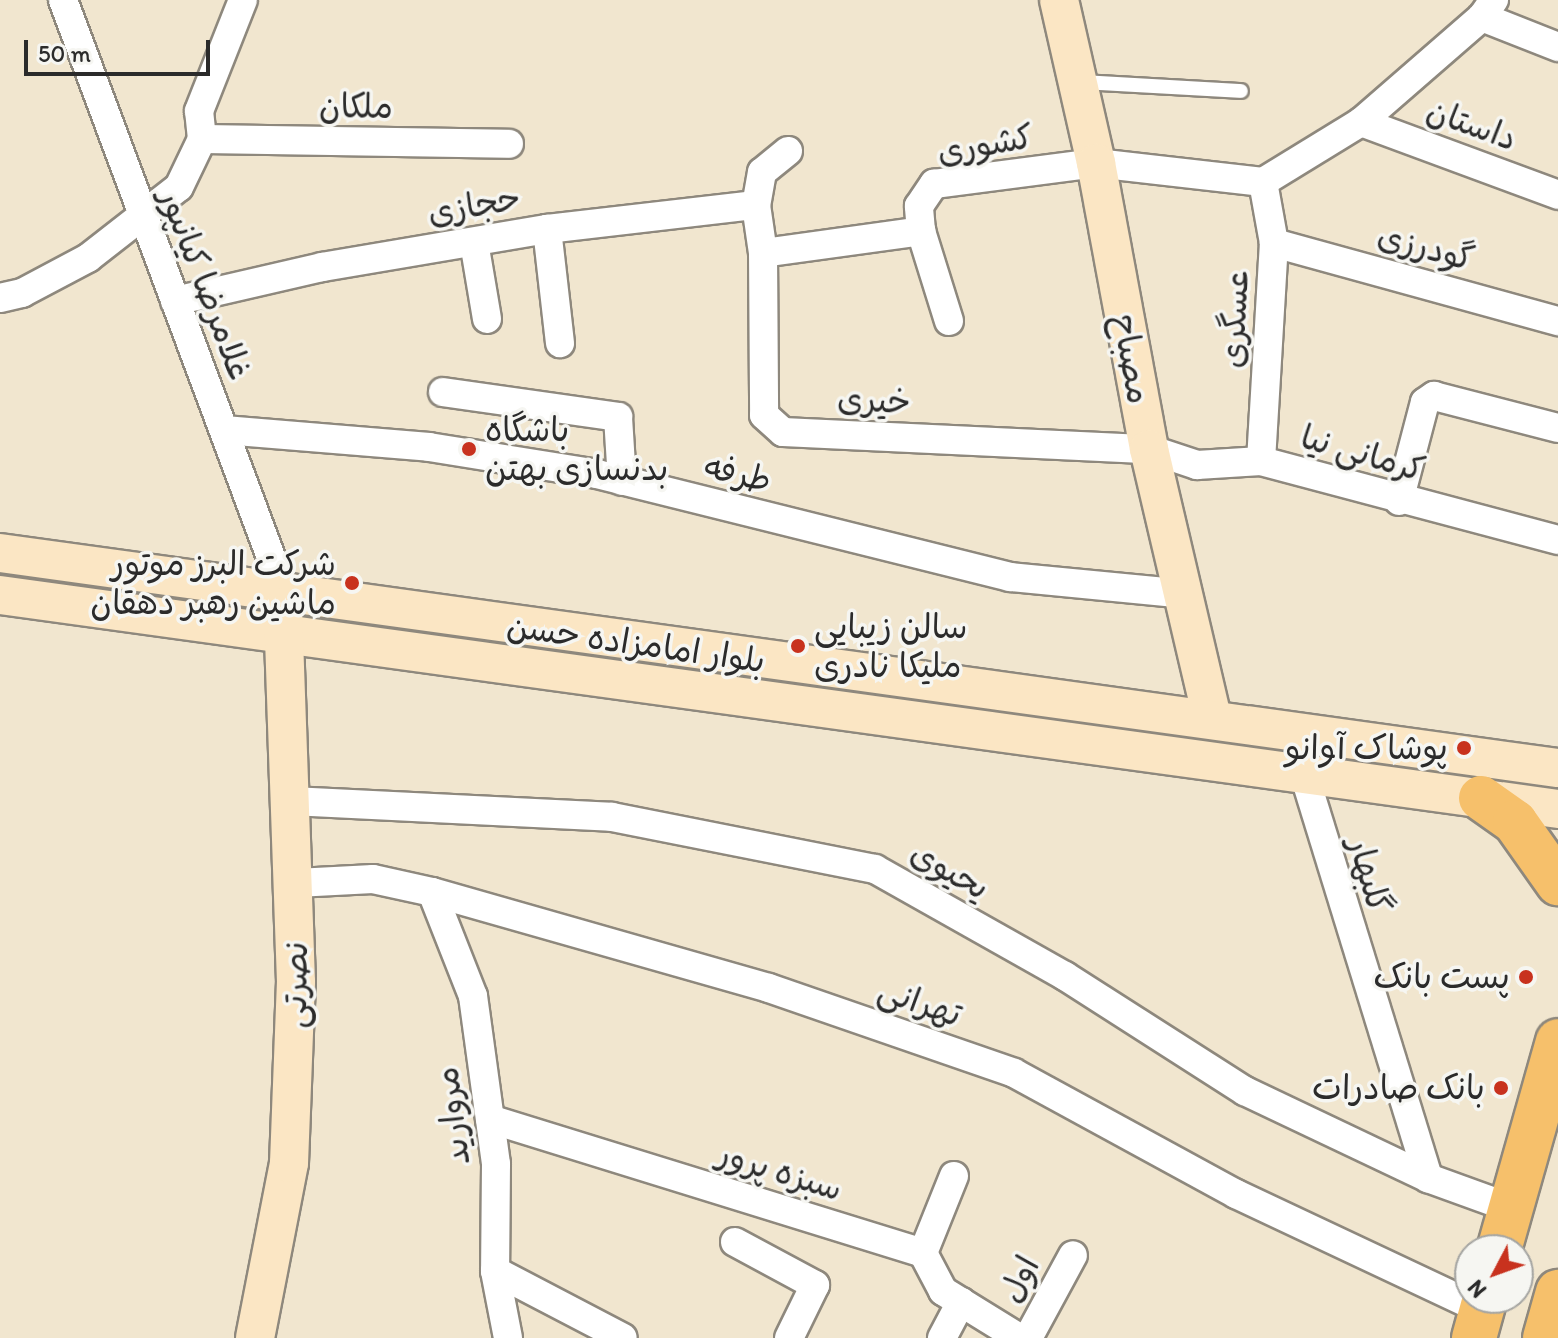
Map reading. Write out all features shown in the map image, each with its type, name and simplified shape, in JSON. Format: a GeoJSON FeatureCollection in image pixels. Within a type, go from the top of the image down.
{"type":"FeatureCollection","features":[{"type":"Feature","properties":{"kind":"main road","name":"مصباح"},"geometry":{"type":"LineString","coordinates":[[1059,0],[1075,82],[1096,163],[1149,449],[1212,717]]}},
{"type":"Feature","properties":{"kind":"main road","name":"بلوار امامزاده حسن"},"geometry":{"type":"LineString","coordinates":[[0,553],[768,662],[1212,717],[1474,760],[1558,768]]}},
{"type":"Feature","properties":{"kind":"main road","name":"نصرتی"},"geometry":{"type":"LineString","coordinates":[[255,1338],[289,1163],[296,883],[280,630],[284,592]]}},
{"type":"Feature","properties":{"kind":"main road","name":"بلوار امامزاده حسن"},"geometry":{"type":"LineString","coordinates":[[0,595],[280,630],[1558,809]]}},
{"type":"Feature","properties":{"kind":"main road"},"geometry":{"type":"LineString","coordinates":[[1481,798],[1515,822],[1558,883]]}},
{"type":"Feature","properties":{"kind":"main road"},"geometry":{"type":"LineString","coordinates":[[1504,1234],[1558,1041]]}},
{"type":"Feature","properties":{"kind":"main road"},"geometry":{"type":"LineString","coordinates":[[1545,1338],[1558,1292]]}},
{"type":"Feature","properties":{"kind":"street"},"geometry":{"type":"LineString","coordinates":[[0,298],[22,293],[88,258],[143,219],[179,187],[202,139],[199,111],[243,0]]}},
{"type":"Feature","properties":{"kind":"street","name":"غلامرضا کیانپور"},"geometry":{"type":"LineString","coordinates":[[72,2],[143,219],[284,592]]}},
{"type":"Feature","properties":{"kind":"street"},"geometry":{"type":"LineString","coordinates":[[1263,182],[1361,122],[1488,8],[1558,47]]}},
{"type":"Feature","properties":{"kind":"street","name":"داستان"},"geometry":{"type":"LineString","coordinates":[[1361,122],[1558,195]]}},
{"type":"Feature","properties":{"kind":"street","name":"ملکان"},"geometry":{"type":"LineString","coordinates":[[202,139],[509,144]]}},
{"type":"Feature","properties":{"kind":"street"},"geometry":{"type":"LineString","coordinates":[[756,205],[762,172],[788,151]]}},
{"type":"Feature","properties":{"kind":"street","name":"کشوری"},"geometry":{"type":"LineString","coordinates":[[949,321],[921,231],[919,206],[934,184],[1096,163],[1263,182]]}},
{"type":"Feature","properties":{"kind":"street","name":"عسگری"},"geometry":{"type":"LineString","coordinates":[[1261,461],[1274,243],[1263,182]]}},
{"type":"Feature","properties":{"kind":"street","name":"خیری"},"geometry":{"type":"LineString","coordinates":[[756,205],[763,253],[764,415],[783,432],[1149,449]]}},
{"type":"Feature","properties":{"kind":"street","name":"حجازی"},"geometry":{"type":"LineString","coordinates":[[175,301],[322,267],[547,229],[756,205]]}},
{"type":"Feature","properties":{"kind":"street"},"geometry":{"type":"LineString","coordinates":[[547,229],[560,343]]}},
{"type":"Feature","properties":{"kind":"street"},"geometry":{"type":"LineString","coordinates":[[763,253],[921,231]]}},
{"type":"Feature","properties":{"kind":"street"},"geometry":{"type":"LineString","coordinates":[[474,242],[487,319]]}},
{"type":"Feature","properties":{"kind":"street","name":"گودرزی"},"geometry":{"type":"LineString","coordinates":[[1274,243],[1558,321]]}},
{"type":"Feature","properties":{"kind":"street"},"geometry":{"type":"LineString","coordinates":[[443,392],[618,417],[622,481]]}},
{"type":"Feature","properties":{"kind":"street"},"geometry":{"type":"LineString","coordinates":[[1399,501],[1425,402],[1434,396],[1558,428]]}},
{"type":"Feature","properties":{"kind":"street","name":"طرفه"},"geometry":{"type":"LineString","coordinates":[[224,430],[429,447],[622,481],[1010,577],[1185,594]]}},
{"type":"Feature","properties":{"kind":"street","name":"کرمانی نیا"},"geometry":{"type":"LineString","coordinates":[[1149,449],[1197,465],[1261,461],[1399,501],[1558,540]]}},
{"type":"Feature","properties":{"kind":"street","name":"گلبهار"},"geometry":{"type":"LineString","coordinates":[[1304,774],[1428,1178]]}},
{"type":"Feature","properties":{"kind":"street","name":"یحیوی"},"geometry":{"type":"LineString","coordinates":[[290,801],[612,817],[875,869],[1065,976],[1245,1091],[1428,1178],[1511,1208]]}},
{"type":"Feature","properties":{"kind":"street","name":"تهرانی"},"geometry":{"type":"LineString","coordinates":[[296,883],[373,879],[432,892],[769,988],[1014,1073],[1236,1194],[1480,1315]]}},
{"type":"Feature","properties":{"kind":"street","name":"مروارید"},"geometry":{"type":"LineString","coordinates":[[432,892],[473,996],[496,1164],[495,1271],[508,1338]]}},
{"type":"Feature","properties":{"kind":"street","name":"سبزه پرور"},"geometry":{"type":"LineString","coordinates":[[490,1119],[923,1253]]}},
{"type":"Feature","properties":{"kind":"street"},"geometry":{"type":"LineString","coordinates":[[954,1176],[923,1253],[943,1291],[1019,1338]]}},
{"type":"Feature","properties":{"kind":"street"},"geometry":{"type":"LineString","coordinates":[[735,1242],[815,1285],[789,1338]]}},
{"type":"Feature","properties":{"kind":"street","name":"اول"},"geometry":{"type":"LineString","coordinates":[[1028,1338],[1073,1255]]}},
{"type":"Feature","properties":{"kind":"street"},"geometry":{"type":"LineString","coordinates":[[495,1271],[623,1338]]}},
{"type":"Feature","properties":{"kind":"street"},"geometry":{"type":"LineString","coordinates":[[942,1338],[961,1302]]}},
{"type":"Feature","properties":{"kind":"lane"},"geometry":{"type":"LineString","coordinates":[[1075,82],[1241,91]]}},
{"type":"Feature","properties":{"kind":"place","name":"باشگاه بدنسازی بهتن"},"geometry":{"type":"Point","coordinates":[469,449]}},
{"type":"Feature","properties":{"kind":"place","name":"شرکت البرز موتور ماشین رهبر دهقان"},"geometry":{"type":"Point","coordinates":[352,583]}},
{"type":"Feature","properties":{"kind":"place","name":"سالن زیبایی ملیکا نادری"},"geometry":{"type":"Point","coordinates":[798,646]}},
{"type":"Feature","properties":{"kind":"place","name":"پوشاک آوانو"},"geometry":{"type":"Point","coordinates":[1464,748]}},
{"type":"Feature","properties":{"kind":"place","name":"پست بانک"},"geometry":{"type":"Point","coordinates":[1526,977]}},
{"type":"Feature","properties":{"kind":"place","name":"بانک صادرات"},"geometry":{"type":"Point","coordinates":[1501,1088]}}]}
